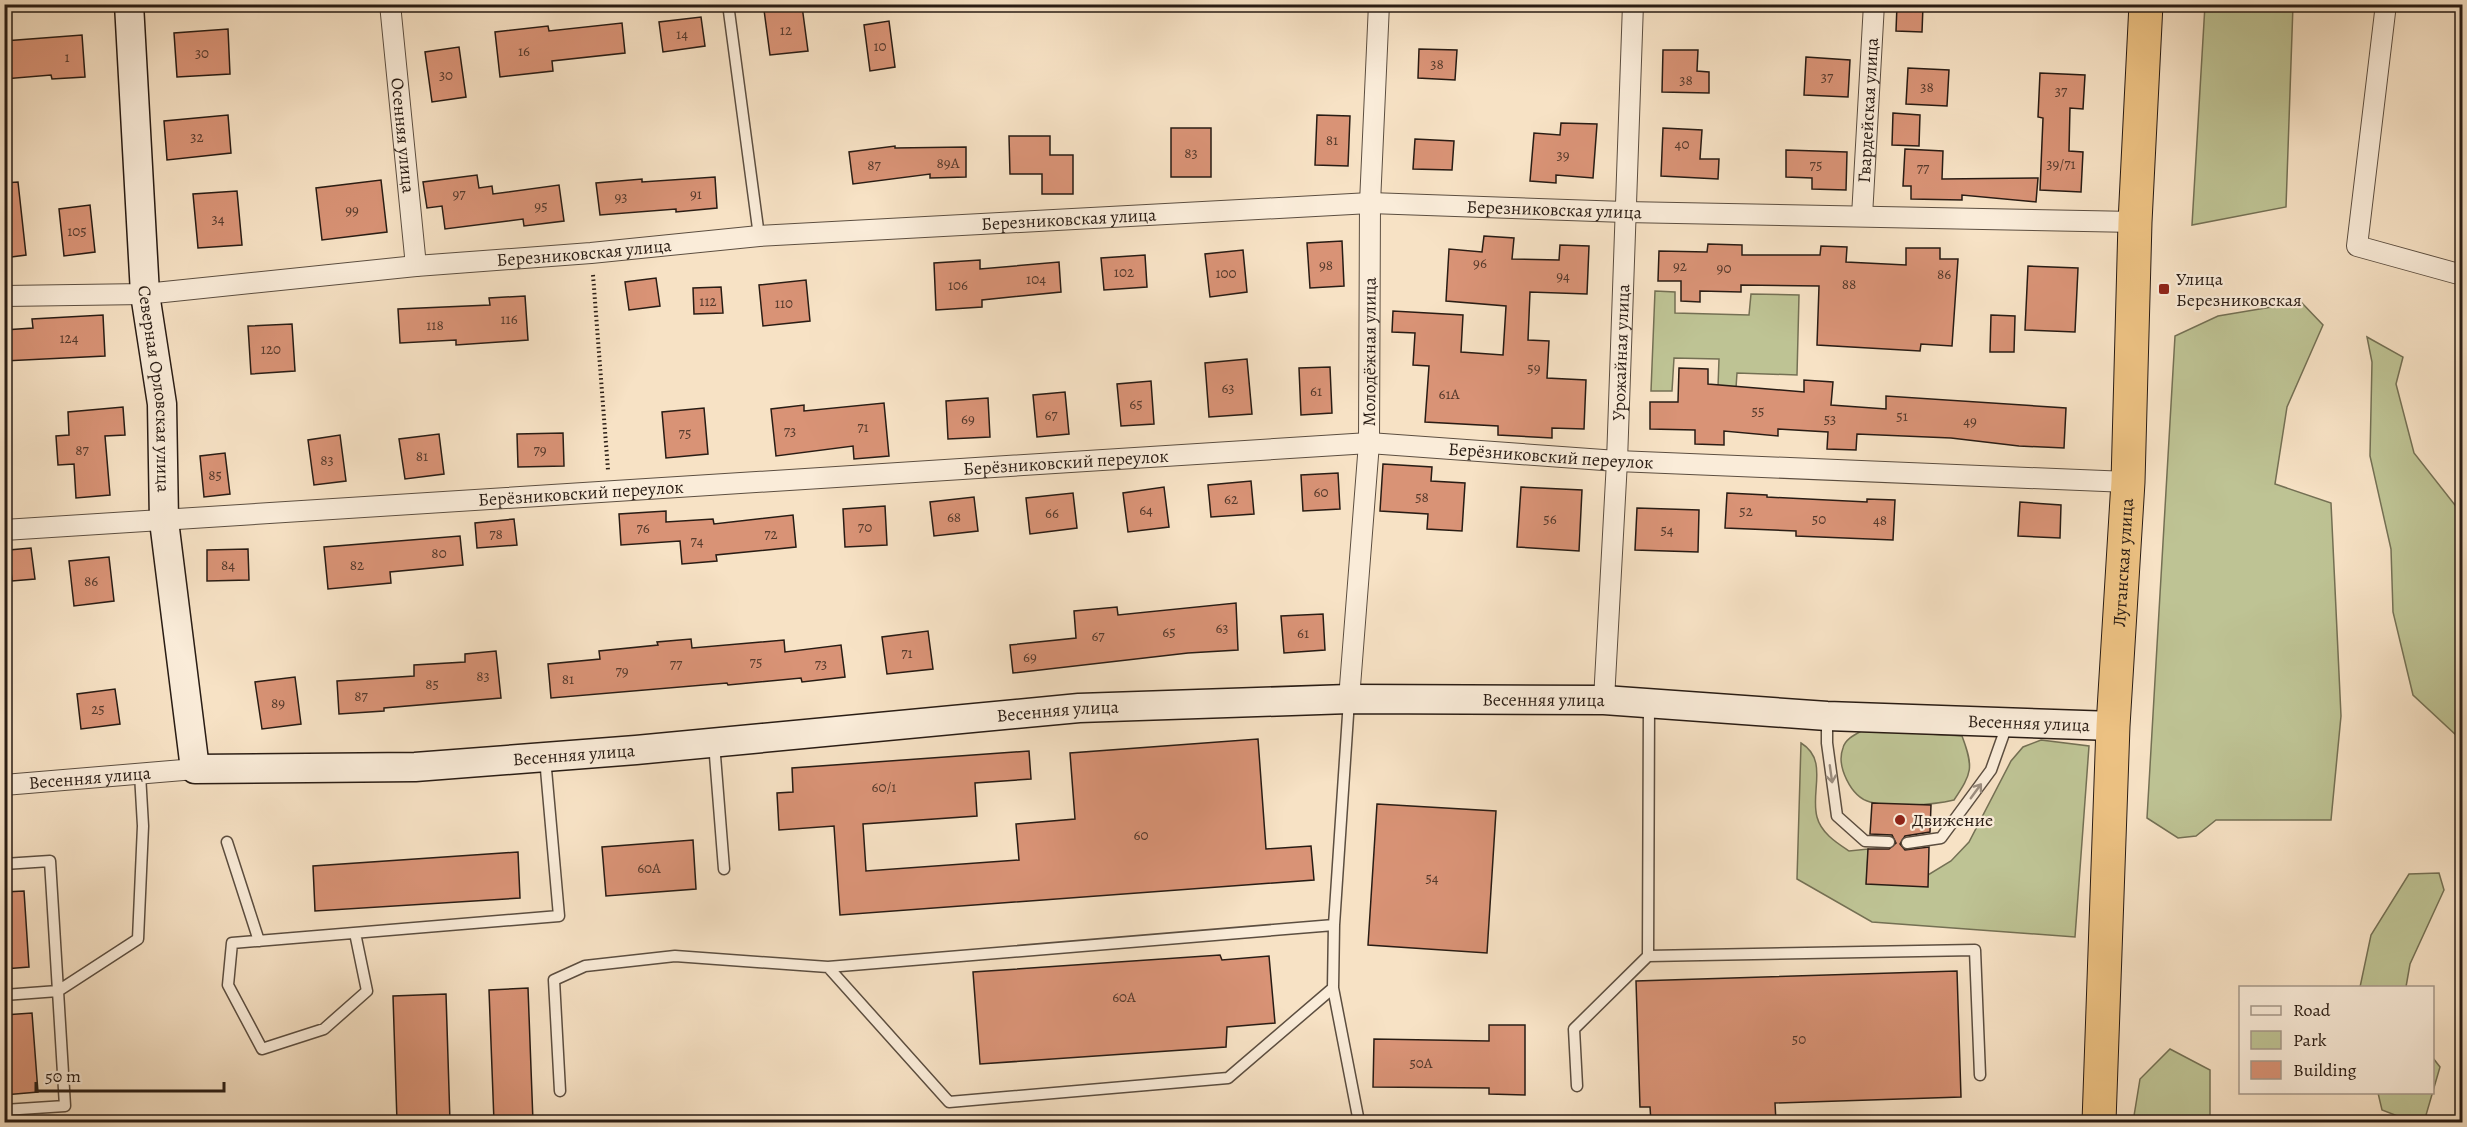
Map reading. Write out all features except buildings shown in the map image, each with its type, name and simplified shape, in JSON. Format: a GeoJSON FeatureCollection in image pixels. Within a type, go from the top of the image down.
{"type":"FeatureCollection","features":[{"type":"Feature","properties":{"kind":"highway","name":"Луганская улица"},"geometry":{"type":"LineString","coordinates":[[2099,1122],[2113,726],[2128,482],[2135,222],[2146,4]]}},
{"type":"Feature","properties":{"kind":"street","name":"Северная Орловская улица"},"geometry":{"type":"LineString","coordinates":[[129,4],[145,294],[162,404],[164,521],[195,769]]}},
{"type":"Feature","properties":{"kind":"street","name":"Осенняя улица"},"geometry":{"type":"LineString","coordinates":[[390,4],[416,266]]}},
{"type":"Feature","properties":{"kind":"street","name":"Молодёжная улица"},"geometry":{"type":"LineString","coordinates":[[1349,699],[1369,443],[1370,203],[1379,4]]}},
{"type":"Feature","properties":{"kind":"street","name":"Урожайная улица"},"geometry":{"type":"LineString","coordinates":[[1604,700],[1617,461],[1634,4]]}},
{"type":"Feature","properties":{"kind":"street","name":"Гвардейская улица"},"geometry":{"type":"LineString","coordinates":[[1862,216],[1874,4]]}},
{"type":"Feature","properties":{"kind":"street"},"geometry":{"type":"LineString","coordinates":[[2386,4],[2357,246],[2463,275]]}},
{"type":"Feature","properties":{"kind":"street","name":"Березниковская улица"},"geometry":{"type":"LineString","coordinates":[[4,296],[145,294],[416,266],[591,253],[759,236],[1370,203],[1625,212],[2135,222]]}},
{"type":"Feature","properties":{"kind":"street","name":"Берёзниковский переулок"},"geometry":{"type":"LineString","coordinates":[[4,530],[1369,443],[1617,461],[2128,482]]}},
{"type":"Feature","properties":{"kind":"street","name":"Весенняя улица"},"geometry":{"type":"LineString","coordinates":[[4,784],[195,769],[415,767],[714,743],[1079,708],[1349,699],[1604,700],[1827,716],[2113,726]]}},
{"type":"Feature","properties":{"kind":"lane"},"geometry":{"type":"LineString","coordinates":[[728,4],[759,236]]}},
{"type":"Feature","properties":{"kind":"lane"},"geometry":{"type":"LineString","coordinates":[[1349,699],[1334,926],[1333,988],[1359,1122]]}},
{"type":"Feature","properties":{"kind":"lane"},"geometry":{"type":"LineString","coordinates":[[1648,956],[1649,703]]}},
{"type":"Feature","properties":{"kind":"lane"},"geometry":{"type":"LineString","coordinates":[[1827,716],[1827,743],[1837,816],[1865,841],[1889,842]]}},
{"type":"Feature","properties":{"kind":"lane"},"geometry":{"type":"LineString","coordinates":[[1907,843],[1941,838],[1991,771],[2008,722]]}},
{"type":"Feature","properties":{"kind":"lane"},"geometry":{"type":"LineString","coordinates":[[714,743],[724,869]]}},
{"type":"Feature","properties":{"kind":"lane"},"geometry":{"type":"LineString","coordinates":[[355,933],[367,992],[324,1029],[262,1049],[228,985],[232,943],[559,916],[545,757]]}},
{"type":"Feature","properties":{"kind":"lane"},"geometry":{"type":"LineString","coordinates":[[4,995],[58,991],[138,939],[143,826],[140,774]]}},
{"type":"Feature","properties":{"kind":"lane"},"geometry":{"type":"LineString","coordinates":[[227,842],[260,941]]}},
{"type":"Feature","properties":{"kind":"lane"},"geometry":{"type":"LineString","coordinates":[[4,864],[50,861],[65,1106],[4,1110]]}},
{"type":"Feature","properties":{"kind":"lane"},"geometry":{"type":"LineString","coordinates":[[560,1091],[554,980],[585,966],[675,956],[828,967],[1334,926]]}},
{"type":"Feature","properties":{"kind":"lane"},"geometry":{"type":"LineString","coordinates":[[1577,1086],[1574,1029],[1648,956],[1975,950],[1980,1075]]}},
{"type":"Feature","properties":{"kind":"lane"},"geometry":{"type":"LineString","coordinates":[[828,967],[949,1102],[1228,1078],[1333,988]]}},
{"type":"Feature","properties":{"kind":"path"},"geometry":{"type":"LineString","coordinates":[[591,253],[609,492]]}},
{"type":"Feature","properties":{"kind":"green space"},"geometry":{"type":"Polygon","coordinates":[[[2205,5],[2293,5],[2286,207],[2192,225],[2205,5]]]}},
{"type":"Feature","properties":{"kind":"green space"},"geometry":{"type":"Polygon","coordinates":[[[1655,291],[1675,292],[1675,313],[1749,315],[1751,294],[1799,295],[1797,375],[1737,373],[1736,388],[1718,387],[1719,359],[1674,358],[1672,391],[1651,391],[1655,291]]]}},
{"type":"Feature","properties":{"kind":"green space"},"geometry":{"type":"Polygon","coordinates":[[[2301,302],[2323,325],[2287,407],[2275,484],[2331,503],[2341,716],[2331,820],[2216,820],[2196,836],[2178,838],[2147,818],[2175,336],[2218,316],[2301,302]]]}},
{"type":"Feature","properties":{"kind":"green space"},"geometry":{"type":"Polygon","coordinates":[[[2367,337],[2403,357],[2396,384],[2414,453],[2462,514],[2462,731],[2456,735],[2413,695],[2393,612],[2391,549],[2370,456],[2372,362],[2367,337]]]}},
{"type":"Feature","properties":{"kind":"green space"},"geometry":{"type":"Polygon","coordinates":[[[1863,730],[1962,736],[1969,763],[1965,783],[1954,800],[1935,803],[1879,804],[1863,799],[1851,787],[1843,772],[1841,755],[1846,742],[1863,730]]]}},
{"type":"Feature","properties":{"kind":"green space"},"geometry":{"type":"Polygon","coordinates":[[[2041,740],[2089,746],[2075,937],[1872,922],[1797,879],[1801,743],[1809,750],[1817,767],[1815,807],[1819,823],[1830,837],[1849,851],[1868,849],[1867,884],[1928,875],[1951,861],[1969,842],[2011,761],[2023,747],[2041,740]]]}},
{"type":"Feature","properties":{"kind":"green space"},"geometry":{"type":"Polygon","coordinates":[[[2439,873],[2444,890],[2410,964],[2406,986],[2360,986],[2371,935],[2409,874],[2439,873]]]}},
{"type":"Feature","properties":{"kind":"green space"},"geometry":{"type":"Polygon","coordinates":[[[2170,1049],[2210,1070],[2210,1122],[2133,1122],[2140,1079],[2170,1049]]]}},
{"type":"Feature","properties":{"kind":"green space"},"geometry":{"type":"Polygon","coordinates":[[[2434,1059],[2440,1067],[2434,1088],[2434,1059]]]}},
{"type":"Feature","properties":{"kind":"green space"},"geometry":{"type":"Polygon","coordinates":[[[2378,1094],[2432,1094],[2424,1122],[2413,1122],[2382,1110],[2378,1094]]]}},
{"type":"Feature","properties":{"kind":"place","name":"Улица Березниковская"},"geometry":{"type":"Point","coordinates":[2164,289]}},
{"type":"Feature","properties":{"kind":"place","name":"Движение"},"geometry":{"type":"Point","coordinates":[1900,820]}}]}
